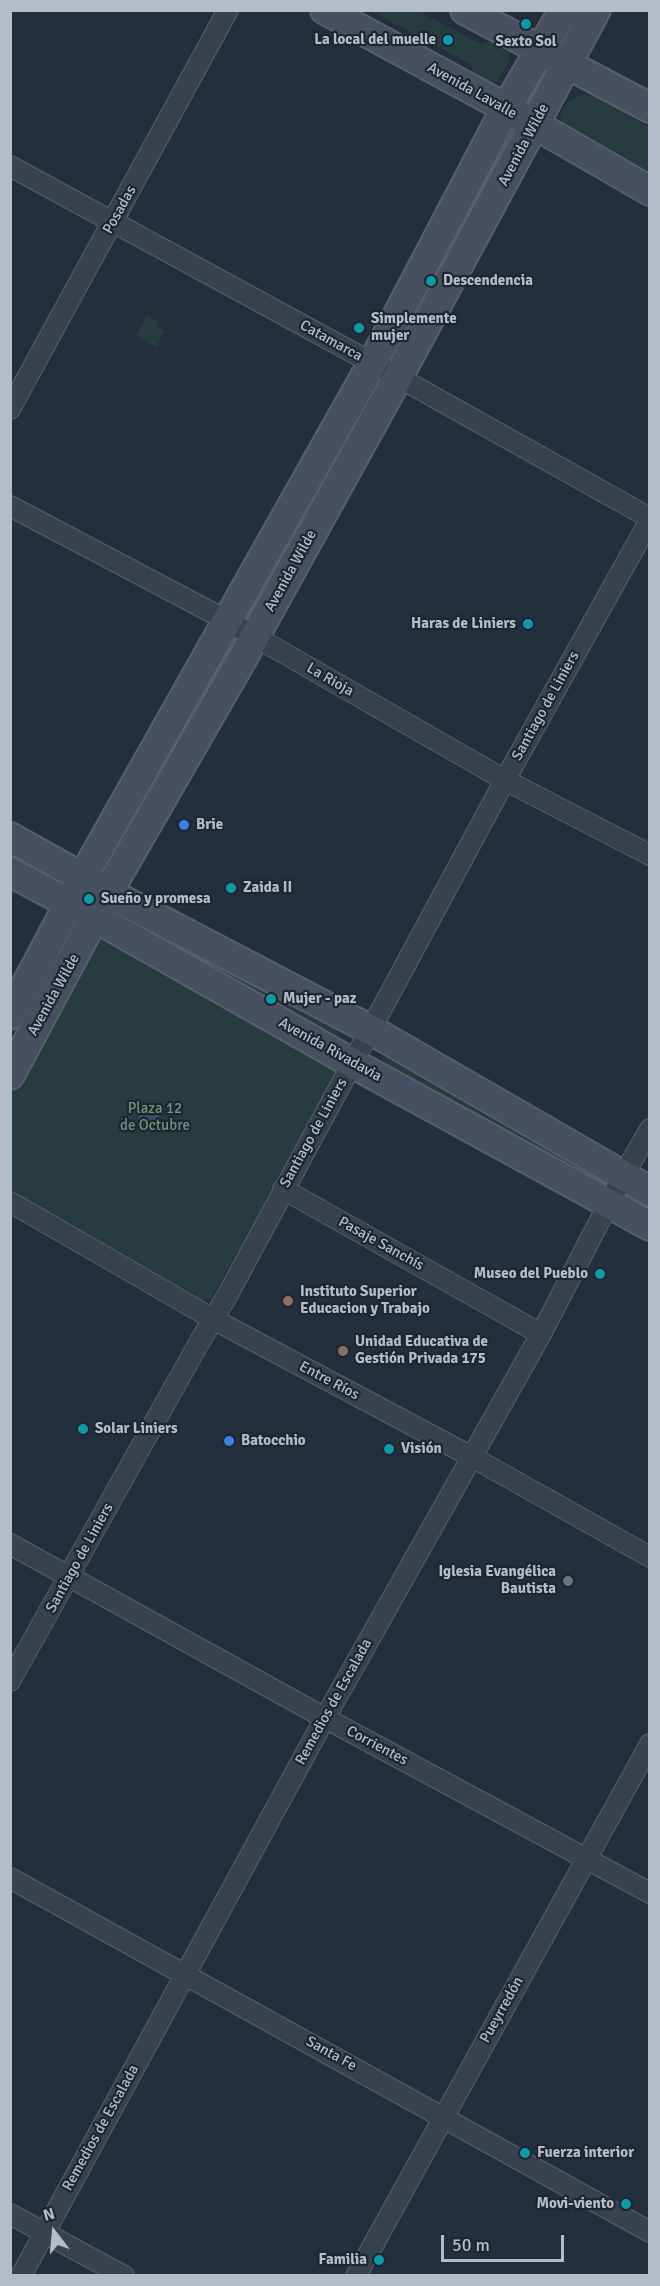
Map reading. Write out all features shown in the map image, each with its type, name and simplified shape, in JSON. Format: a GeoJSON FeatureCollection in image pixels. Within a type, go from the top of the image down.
{"type":"FeatureCollection","features":[{"type":"Feature","properties":{"kind":"main road","name":"Avenida Lavalle"},"geometry":{"type":"LineString","coordinates":[[325,10],[506,108],[650,191]]}},
{"type":"Feature","properties":{"kind":"main road"},"geometry":{"type":"LineString","coordinates":[[465,10],[539,52],[567,64],[650,108]]}},
{"type":"Feature","properties":{"kind":"main road","name":"Avenida Wilde"},"geometry":{"type":"LineString","coordinates":[[10,1015],[226,620],[372,363],[506,108],[564,10]]}},
{"type":"Feature","properties":{"kind":"main road","name":"Avenida Wilde"},"geometry":{"type":"LineString","coordinates":[[10,1075],[108,892],[255,637],[596,10]]}},
{"type":"Feature","properties":{"kind":"main road"},"geometry":{"type":"LineString","coordinates":[[10,837],[83,879],[371,1030],[650,1191]]}},
{"type":"Feature","properties":{"kind":"main road","name":"Avenida Rivadavia"},"geometry":{"type":"LineString","coordinates":[[10,873],[96,918],[352,1063],[650,1226]]}},
{"type":"Feature","properties":{"kind":"street","name":"Posadas"},"geometry":{"type":"LineString","coordinates":[[10,409],[228,10]]}},
{"type":"Feature","properties":{"kind":"street","name":"Catamarca"},"geometry":{"type":"LineString","coordinates":[[10,166],[398,377],[650,519]]}},
{"type":"Feature","properties":{"kind":"street","name":"La Rioja"},"geometry":{"type":"LineString","coordinates":[[10,506],[226,620],[505,780],[650,855]]}},
{"type":"Feature","properties":{"kind":"street","name":"Santiago de Liniers"},"geometry":{"type":"LineString","coordinates":[[10,1681],[213,1319],[505,780],[650,519]]}},
{"type":"Feature","properties":{"kind":"street","name":"Remedios de Escalada"},"geometry":{"type":"LineString","coordinates":[[21,2276],[325,1718],[541,1334],[650,1129]]}},
{"type":"Feature","properties":{"kind":"street","name":"Pasaje Sanchís"},"geometry":{"type":"LineString","coordinates":[[283,1189],[541,1334]]}},
{"type":"Feature","properties":{"kind":"street","name":"Entre Ríos"},"geometry":{"type":"LineString","coordinates":[[10,1202],[213,1319],[472,1457],[650,1557]]}},
{"type":"Feature","properties":{"kind":"street","name":"Corrientes"},"geometry":{"type":"LineString","coordinates":[[10,1544],[325,1718],[650,1893]]}},
{"type":"Feature","properties":{"kind":"street","name":"Pueyrredón"},"geometry":{"type":"LineString","coordinates":[[356,2276],[650,1744]]}},
{"type":"Feature","properties":{"kind":"street","name":"Santa Fe"},"geometry":{"type":"LineString","coordinates":[[10,1878],[650,2232]]}},
{"type":"Feature","properties":{"kind":"street"},"geometry":{"type":"LineString","coordinates":[[10,2214],[124,2276]]}},
{"type":"Feature","properties":{"kind":"green space"},"geometry":{"type":"Polygon","coordinates":[[[371,11],[418,11],[481,44],[496,39],[509,47],[509,62],[498,81],[489,88],[473,80],[472,65],[371,11]]]}},
{"type":"Feature","properties":{"kind":"green space"},"geometry":{"type":"Polygon","coordinates":[[[585,94],[599,99],[649,127],[649,184],[560,126],[561,111],[571,99],[585,94]]]}},
{"type":"Feature","properties":{"kind":"green space"},"geometry":{"type":"Polygon","coordinates":[[[504,135],[517,142],[404,343],[394,338],[504,135]]]}},
{"type":"Feature","properties":{"kind":"green space"},"geometry":{"type":"Polygon","coordinates":[[[147,315],[159,322],[157,326],[165,331],[156,347],[136,335],[147,315]]]}},
{"type":"Feature","properties":{"kind":"green space"},"geometry":{"type":"Polygon","coordinates":[[[129,913],[337,1029],[335,1038],[121,919],[123,914],[129,913]]]}},
{"type":"Feature","properties":{"kind":"green space","name":"Plaza 12 de Octubre"},"geometry":{"type":"Polygon","coordinates":[[[108,935],[339,1070],[212,1297],[199,1302],[11,1192],[11,1090],[96,937],[108,935]]]}},
{"type":"Feature","properties":{"kind":"green space"},"geometry":{"type":"Polygon","coordinates":[[[384,1057],[389,1057],[595,1172],[592,1178],[589,1180],[382,1067],[381,1062],[384,1057]]]}},
{"type":"Feature","properties":{"kind":"water"},"geometry":{"type":"Polygon","coordinates":[[[149,1109],[157,1112],[160,1120],[157,1128],[149,1131],[141,1128],[138,1120],[141,1112],[149,1109]]]}},
{"type":"Feature","properties":{"kind":"place","name":"Sexto Sol"},"geometry":{"type":"Point","coordinates":[526,24]}},
{"type":"Feature","properties":{"kind":"place","name":"La local del muelle"},"geometry":{"type":"Point","coordinates":[448,40]}},
{"type":"Feature","properties":{"kind":"place","name":"Descendencia"},"geometry":{"type":"Point","coordinates":[431,281]}},
{"type":"Feature","properties":{"kind":"place","name":"Simplemente mujer"},"geometry":{"type":"Point","coordinates":[359,328]}},
{"type":"Feature","properties":{"kind":"place","name":"Haras de Liniers"},"geometry":{"type":"Point","coordinates":[528,624]}},
{"type":"Feature","properties":{"kind":"place","name":"Brie"},"geometry":{"type":"Point","coordinates":[184,825]}},
{"type":"Feature","properties":{"kind":"place","name":"Zaida II"},"geometry":{"type":"Point","coordinates":[231,888]}},
{"type":"Feature","properties":{"kind":"place","name":"Sueño y promesa"},"geometry":{"type":"Point","coordinates":[89,899]}},
{"type":"Feature","properties":{"kind":"place","name":"Mujer - paz"},"geometry":{"type":"Point","coordinates":[271,999]}},
{"type":"Feature","properties":{"kind":"place","name":"Museo del Pueblo"},"geometry":{"type":"Point","coordinates":[600,1274]}},
{"type":"Feature","properties":{"kind":"place","name":"Instituto Superior Educacion y Trabajo"},"geometry":{"type":"Point","coordinates":[288,1301]}},
{"type":"Feature","properties":{"kind":"place","name":"Unidad Educativa de Gestión Privada 175"},"geometry":{"type":"Point","coordinates":[343,1351]}},
{"type":"Feature","properties":{"kind":"place","name":"Solar Liniers"},"geometry":{"type":"Point","coordinates":[83,1429]}},
{"type":"Feature","properties":{"kind":"place","name":"Batocchio"},"geometry":{"type":"Point","coordinates":[229,1441]}},
{"type":"Feature","properties":{"kind":"place","name":"Visión"},"geometry":{"type":"Point","coordinates":[389,1449]}},
{"type":"Feature","properties":{"kind":"place","name":"Iglesia Evangélica Bautista"},"geometry":{"type":"Point","coordinates":[568,1581]}},
{"type":"Feature","properties":{"kind":"place","name":"Fuerza interior"},"geometry":{"type":"Point","coordinates":[525,2153]}},
{"type":"Feature","properties":{"kind":"place","name":"Movi-viento"},"geometry":{"type":"Point","coordinates":[626,2204]}},
{"type":"Feature","properties":{"kind":"place","name":"Familia"},"geometry":{"type":"Point","coordinates":[379,2260]}}]}
